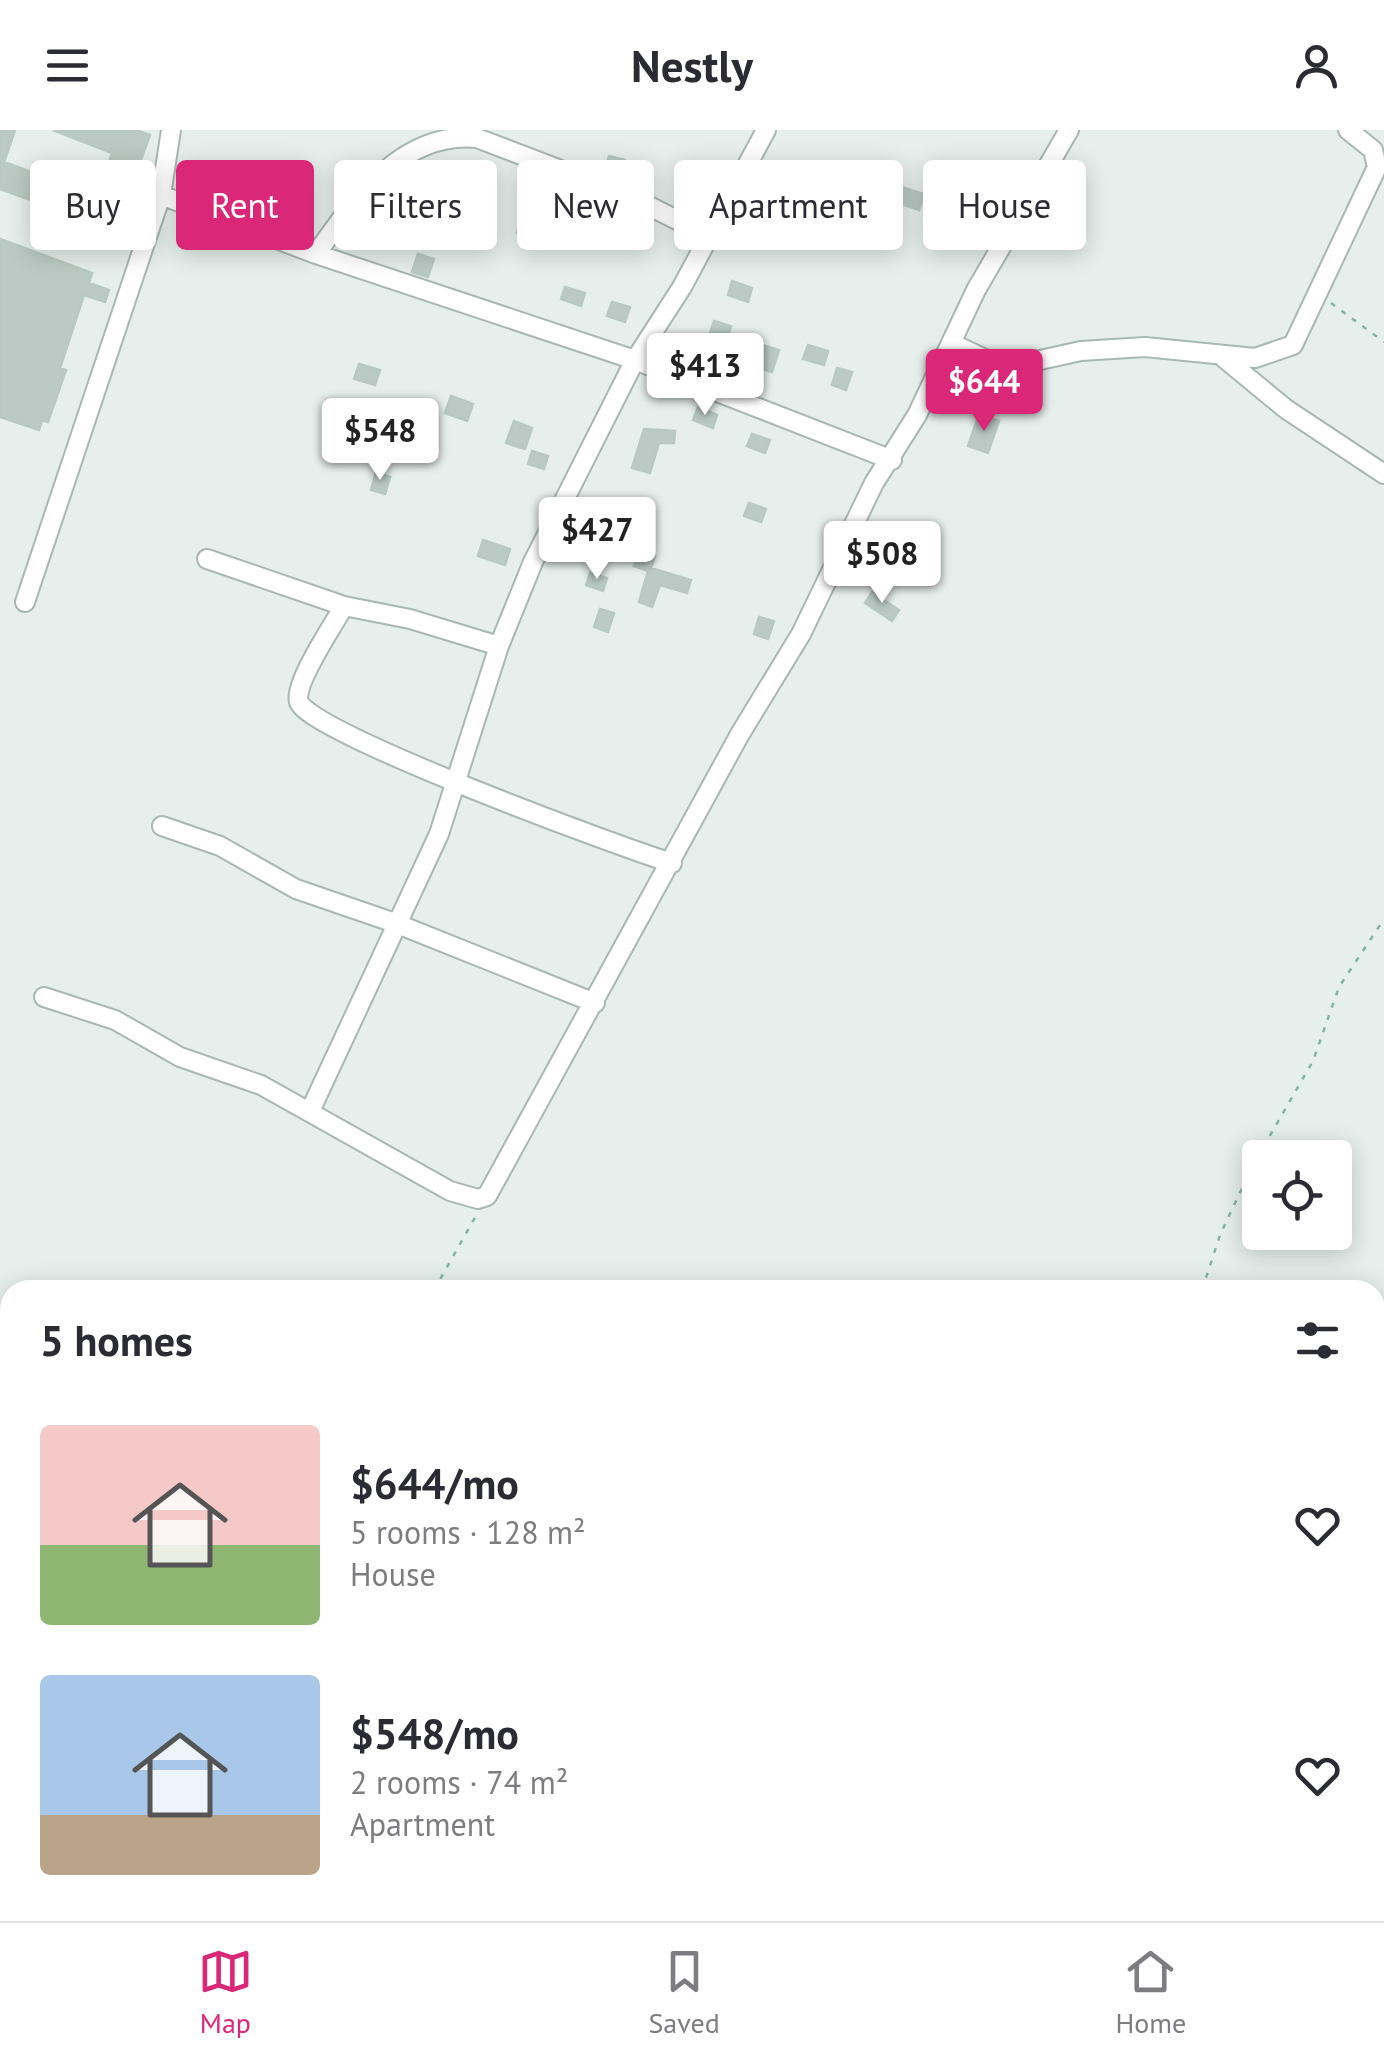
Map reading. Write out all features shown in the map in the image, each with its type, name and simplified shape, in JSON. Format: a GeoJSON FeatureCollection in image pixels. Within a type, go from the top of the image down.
{"type":"FeatureCollection","features":[{"type":"Feature","properties":{"kind":"street"},"geometry":{"type":"LineString","coordinates":[[25,602],[161,195],[172,130]]}},
{"type":"Feature","properties":{"kind":"street"},"geometry":{"type":"LineString","coordinates":[[750,160],[766,130]]}},
{"type":"Feature","properties":{"kind":"street"},"geometry":{"type":"LineString","coordinates":[[44,997],[116,1020],[180,1057],[260,1085],[311,1110],[450,1191],[478,1199],[488,1196],[753,710],[801,634],[874,483],[892,460],[953,344],[976,290],[1069,130]]}},
{"type":"Feature","properties":{"kind":"street"},"geometry":{"type":"LineString","coordinates":[[953,344],[1004,368],[1081,351],[1145,347],[1255,358],[1293,345],[1377,167],[1373,150],[1348,130]]}},
{"type":"Feature","properties":{"kind":"street"},"geometry":{"type":"LineString","coordinates":[[316,254],[353,202],[390,165],[454,136],[476,138],[631,197],[674,218]]}},
{"type":"Feature","properties":{"kind":"street"},"geometry":{"type":"LineString","coordinates":[[161,195],[316,254],[635,360],[892,460]]}},
{"type":"Feature","properties":{"kind":"street"},"geometry":{"type":"LineString","coordinates":[[311,1110],[438,834],[499,646],[533,562],[635,360],[701,250]]}},
{"type":"Feature","properties":{"kind":"street"},"geometry":{"type":"LineString","coordinates":[[1224,357],[1286,410],[1384,474]]}},
{"type":"Feature","properties":{"kind":"street"},"geometry":{"type":"LineString","coordinates":[[207,559],[344,606],[410,619],[499,646]]}},
{"type":"Feature","properties":{"kind":"street"},"geometry":{"type":"LineString","coordinates":[[344,606],[300,686],[299,702],[308,715],[370,746],[572,830],[672,863]]}},
{"type":"Feature","properties":{"kind":"street"},"geometry":{"type":"LineString","coordinates":[[162,826],[220,846],[296,890],[396,922],[596,1003]]}},
{"type":"Feature","properties":{"kind":"path"},"geometry":{"type":"LineString","coordinates":[[1320,293],[1384,342]]}},
{"type":"Feature","properties":{"kind":"path"},"geometry":{"type":"LineString","coordinates":[[1206,1280],[1236,1200],[1313,1061],[1339,987],[1384,919]]}},
{"type":"Feature","properties":{"kind":"path"},"geometry":{"type":"LineString","coordinates":[[440,1280],[488,1196]]}},
{"type":"Feature","properties":{"kind":"building"},"geometry":{"type":"Polygon","coordinates":[[[0,130],[15,130],[4,162],[30,172],[30,200],[0,189],[0,130]]]}},
{"type":"Feature","properties":{"kind":"building"},"geometry":{"type":"Polygon","coordinates":[[[53,130],[136,130],[150,135],[141,160],[110,160],[112,153],[53,130]]]}},
{"type":"Feature","properties":{"kind":"building"},"geometry":{"type":"Polygon","coordinates":[[[903,188],[923,194],[919,210],[903,204],[903,188]]]}},
{"type":"Feature","properties":{"kind":"building"},"geometry":{"type":"Polygon","coordinates":[[[0,239],[92,273],[89,283],[109,290],[105,302],[84,295],[60,368],[66,370],[48,422],[42,420],[39,430],[0,417],[0,239]]]}},
{"type":"Feature","properties":{"kind":"building"},"geometry":{"type":"Polygon","coordinates":[[[418,254],[434,259],[428,277],[412,272],[418,254]]]}},
{"type":"Feature","properties":{"kind":"building"},"geometry":{"type":"Polygon","coordinates":[[[732,281],[752,288],[748,302],[728,295],[732,281]]]}},
{"type":"Feature","properties":{"kind":"building"},"geometry":{"type":"Polygon","coordinates":[[[565,287],[585,293],[581,306],[561,299],[565,287]]]}},
{"type":"Feature","properties":{"kind":"building"},"geometry":{"type":"Polygon","coordinates":[[[612,302],[630,307],[625,322],[607,316],[612,302]]]}},
{"type":"Feature","properties":{"kind":"building"},"geometry":{"type":"Polygon","coordinates":[[[714,321],[731,326],[726,342],[709,337],[714,321]]]}},
{"type":"Feature","properties":{"kind":"building"},"geometry":{"type":"Polygon","coordinates":[[[759,344],[779,350],[772,372],[752,366],[759,344]]]}},
{"type":"Feature","properties":{"kind":"building"},"geometry":{"type":"Polygon","coordinates":[[[808,345],[828,351],[824,365],[803,359],[808,345]]]}},
{"type":"Feature","properties":{"kind":"building"},"geometry":{"type":"Polygon","coordinates":[[[359,364],[380,370],[375,385],[354,379],[359,364]]]}},
{"type":"Feature","properties":{"kind":"building"},"geometry":{"type":"Polygon","coordinates":[[[837,368],[852,372],[846,390],[832,385],[837,368]]]}},
{"type":"Feature","properties":{"kind":"building"},"geometry":{"type":"Polygon","coordinates":[[[451,396],[473,404],[467,421],[445,413],[451,396]]]}},
{"type":"Feature","properties":{"kind":"building"},"geometry":{"type":"Polygon","coordinates":[[[698,407],[717,415],[713,428],[693,420],[698,407]]]}},
{"type":"Feature","properties":{"kind":"building"},"geometry":{"type":"Polygon","coordinates":[[[979,414],[999,421],[988,453],[968,446],[979,414]]]}},
{"type":"Feature","properties":{"kind":"building"},"geometry":{"type":"Polygon","coordinates":[[[514,421],[532,428],[525,449],[506,443],[514,421]]]}},
{"type":"Feature","properties":{"kind":"building"},"geometry":{"type":"Polygon","coordinates":[[[644,429],[675,431],[674,443],[659,443],[650,473],[632,468],[644,429]]]}},
{"type":"Feature","properties":{"kind":"building"},"geometry":{"type":"Polygon","coordinates":[[[752,434],[770,440],[765,453],[747,446],[752,434]]]}},
{"type":"Feature","properties":{"kind":"building"},"geometry":{"type":"Polygon","coordinates":[[[532,451],[548,456],[544,469],[528,464],[532,451]]]}},
{"type":"Feature","properties":{"kind":"building"},"geometry":{"type":"Polygon","coordinates":[[[376,472],[390,477],[385,494],[371,490],[376,472]]]}},
{"type":"Feature","properties":{"kind":"building"},"geometry":{"type":"Polygon","coordinates":[[[749,503],[766,509],[761,522],[744,516],[749,503]]]}},
{"type":"Feature","properties":{"kind":"building"},"geometry":{"type":"Polygon","coordinates":[[[483,540],[510,549],[505,565],[478,556],[483,540]]]}},
{"type":"Feature","properties":{"kind":"building"},"geometry":{"type":"Polygon","coordinates":[[[639,551],[655,556],[651,568],[691,580],[687,593],[660,585],[652,607],[639,602],[648,571],[634,566],[639,551]]]}},
{"type":"Feature","properties":{"kind":"building"},"geometry":{"type":"Polygon","coordinates":[[[590,573],[607,578],[603,591],[586,585],[590,573]]]}},
{"type":"Feature","properties":{"kind":"building"},"geometry":{"type":"Polygon","coordinates":[[[872,592],[899,610],[892,621],[865,603],[872,592]]]}},
{"type":"Feature","properties":{"kind":"building"},"geometry":{"type":"Polygon","coordinates":[[[600,609],[614,613],[608,632],[594,627],[600,609]]]}},
{"type":"Feature","properties":{"kind":"building"},"geometry":{"type":"Polygon","coordinates":[[[759,617],[774,621],[768,639],[754,634],[759,617]]]}}]}
